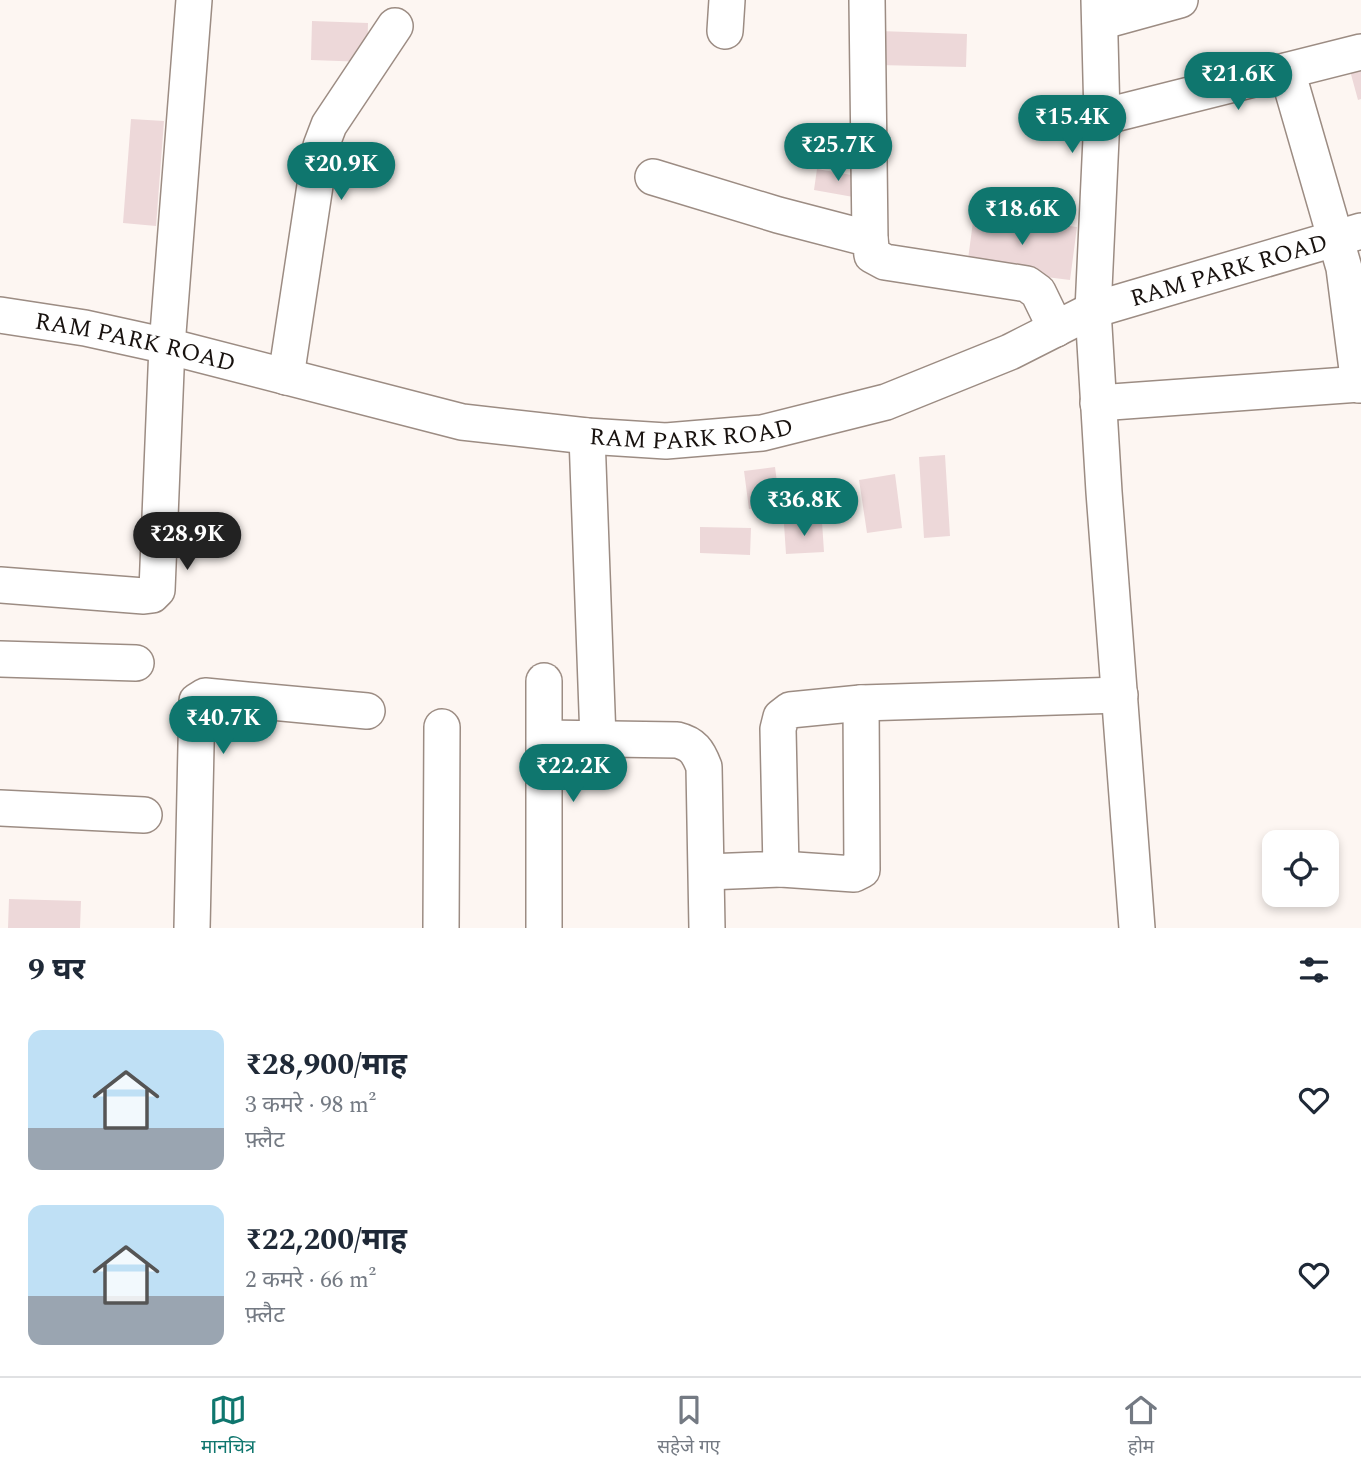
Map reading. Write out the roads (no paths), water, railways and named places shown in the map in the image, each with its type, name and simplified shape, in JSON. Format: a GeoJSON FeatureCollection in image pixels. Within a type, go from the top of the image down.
{"type":"FeatureCollection","features":[{"type":"Feature","properties":{"kind":"street"},"geometry":{"type":"LineString","coordinates":[[0,585],[144,596],[152,595],[157,590],[167,346],[194,0]]}},
{"type":"Feature","properties":{"kind":"street"},"geometry":{"type":"LineString","coordinates":[[867,0],[872,255],[885,262],[1027,284],[1038,292],[1056,329]]}},
{"type":"Feature","properties":{"kind":"street"},"geometry":{"type":"LineString","coordinates":[[1136,928],[1093,310],[1102,117],[1100,11],[1180,0]]}},
{"type":"Feature","properties":{"kind":"street"},"geometry":{"type":"LineString","coordinates":[[286,377],[321,146],[329,125],[395,26]]}},
{"type":"Feature","properties":{"kind":"street"},"geometry":{"type":"LineString","coordinates":[[1102,117],[1361,52]]}},
{"type":"Feature","properties":{"kind":"street"},"geometry":{"type":"LineString","coordinates":[[1098,403],[1360,384],[1344,268],[1348,235],[1287,71]]}},
{"type":"Feature","properties":{"kind":"street"},"geometry":{"type":"LineString","coordinates":[[653,177],[778,215],[870,239]]}},
{"type":"Feature","properties":{"kind":"street","name":"RAM PARK ROAD"},"geometry":{"type":"LineString","coordinates":[[0,315],[85,328],[167,346],[462,422],[587,436],[666,441],[762,433],[887,402],[1010,352],[1093,310],[1348,235]]}},
{"type":"Feature","properties":{"kind":"street"},"geometry":{"type":"LineString","coordinates":[[587,436],[598,739]]}},
{"type":"Feature","properties":{"kind":"street"},"geometry":{"type":"LineString","coordinates":[[0,659],[136,663]]}},
{"type":"Feature","properties":{"kind":"street"},"geometry":{"type":"LineString","coordinates":[[544,681],[544,928]]}},
{"type":"Feature","properties":{"kind":"street"},"geometry":{"type":"LineString","coordinates":[[781,869],[778,745],[781,717],[790,710],[861,704],[1120,695]]}},
{"type":"Feature","properties":{"kind":"street"},"geometry":{"type":"LineString","coordinates":[[192,928],[197,701],[205,696],[367,711]]}},
{"type":"Feature","properties":{"kind":"street"},"geometry":{"type":"LineString","coordinates":[[707,872],[781,869],[854,874],[862,870],[861,704]]}},
{"type":"Feature","properties":{"kind":"street"},"geometry":{"type":"LineString","coordinates":[[441,928],[442,727]]}},
{"type":"Feature","properties":{"kind":"street"},"geometry":{"type":"LineString","coordinates":[[545,738],[677,740],[688,743],[699,752],[704,767],[707,928]]}},
{"type":"Feature","properties":{"kind":"street"},"geometry":{"type":"LineString","coordinates":[[0,808],[144,815]]}}]}
